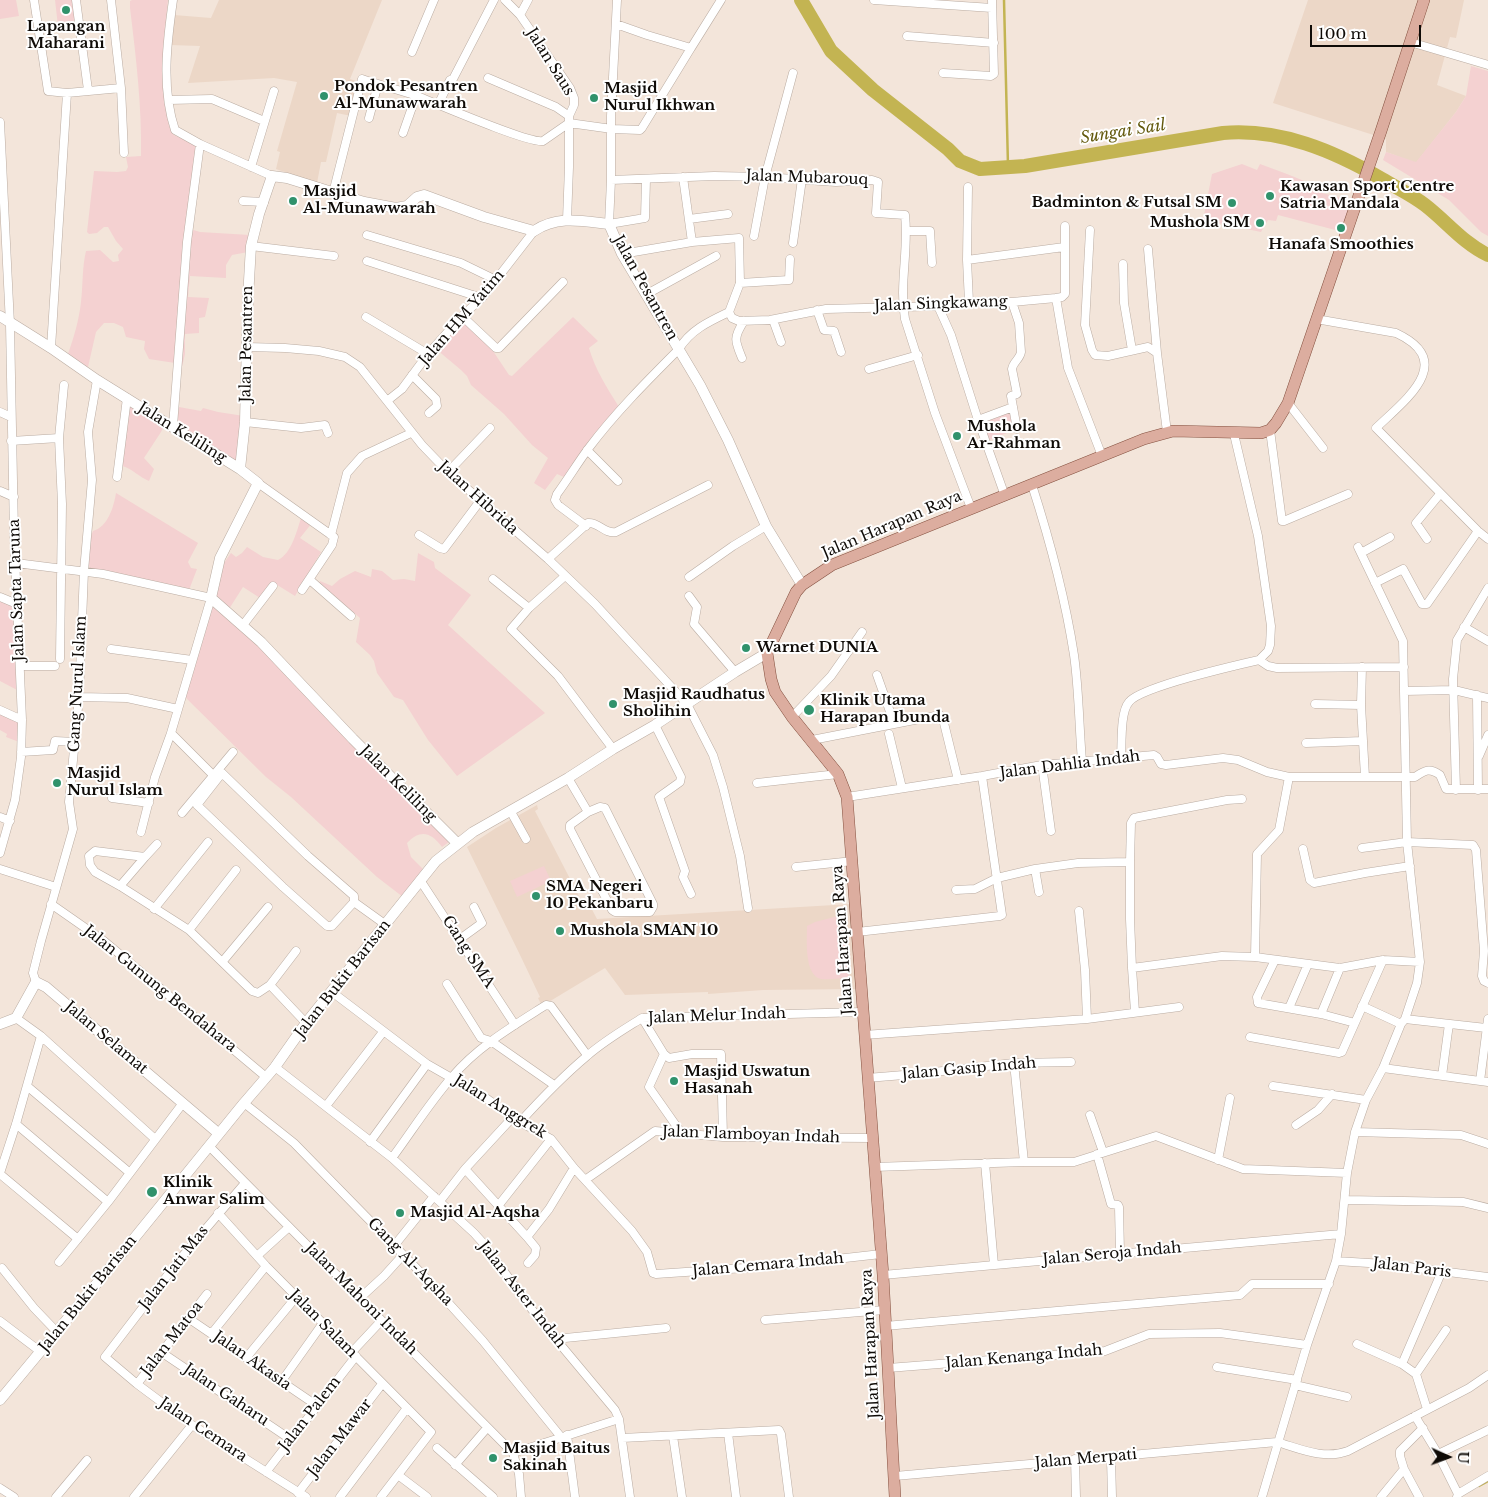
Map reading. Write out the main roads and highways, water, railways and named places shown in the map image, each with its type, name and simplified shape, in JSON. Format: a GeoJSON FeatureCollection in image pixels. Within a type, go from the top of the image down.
{"type":"FeatureCollection","features":[{"type":"Feature","properties":{"kind":"main road","name":"Jalan Harapan Raya"},"geometry":{"type":"LineString","coordinates":[[895,1497],[883,1275],[847,797],[838,774],[792,717],[775,692],[767,653],[790,601],[802,584],[832,564],[1144,439],[1167,432],[1180,431],[1256,434],[1270,430],[1280,418],[1288,403],[1424,0]]}},
{"type":"Feature","properties":{"kind":"waterway","name":"Sungai Sail"},"geometry":{"type":"LineString","coordinates":[[801,0],[831,51],[873,90],[948,149],[960,161],[980,169],[1025,166],[1223,133],[1265,134],[1286,138],[1326,151],[1364,169],[1420,201],[1463,238],[1488,255]]}},
{"type":"Feature","properties":{"kind":"waterway"},"geometry":{"type":"LineString","coordinates":[[1004,0],[1008,166]]}},
{"type":"Feature","properties":{"kind":"waterway"},"geometry":{"type":"LineString","coordinates":[[1479,1486],[1488,1481]]}},
{"type":"Feature","properties":{"kind":"place","name":"Lapangan Maharani"},"geometry":{"type":"Point","coordinates":[66,10]}},
{"type":"Feature","properties":{"kind":"place","name":"Pondok Pesantren Al-Munawwarah"},"geometry":{"type":"Point","coordinates":[324,96]}},
{"type":"Feature","properties":{"kind":"place","name":"Masjid Nurul Ikhwan"},"geometry":{"type":"Point","coordinates":[594,98]}},
{"type":"Feature","properties":{"kind":"place","name":"Kawasan Sport Centre Satria Mandala"},"geometry":{"type":"Point","coordinates":[1270,196]}},
{"type":"Feature","properties":{"kind":"place","name":"Masjid Al-Munawwarah"},"geometry":{"type":"Point","coordinates":[293,201]}},
{"type":"Feature","properties":{"kind":"place","name":"Badminton & Futsal SM"},"geometry":{"type":"Point","coordinates":[1232,203]}},
{"type":"Feature","properties":{"kind":"place","name":"Mushola SM"},"geometry":{"type":"Point","coordinates":[1260,223]}},
{"type":"Feature","properties":{"kind":"place","name":"Hanafa Smoothies"},"geometry":{"type":"Point","coordinates":[1341,228]}},
{"type":"Feature","properties":{"kind":"place","name":"Mushola Ar-Rahman"},"geometry":{"type":"Point","coordinates":[957,436]}},
{"type":"Feature","properties":{"kind":"place","name":"Warnet DUNIA"},"geometry":{"type":"Point","coordinates":[746,648]}},
{"type":"Feature","properties":{"kind":"place","name":"Masjid Raudhatus Sholihin"},"geometry":{"type":"Point","coordinates":[613,704]}},
{"type":"Feature","properties":{"kind":"place","name":"Klinik Utama Harapan Ibunda"},"geometry":{"type":"Point","coordinates":[809,710]}},
{"type":"Feature","properties":{"kind":"place","name":"Masjid Nurul Islam"},"geometry":{"type":"Point","coordinates":[57,783]}},
{"type":"Feature","properties":{"kind":"place","name":"SMA Negeri 10 Pekanbaru"},"geometry":{"type":"Point","coordinates":[536,896]}},
{"type":"Feature","properties":{"kind":"place","name":"Mushola SMAN 10"},"geometry":{"type":"Point","coordinates":[560,931]}},
{"type":"Feature","properties":{"kind":"place","name":"Masjid Uswatun Hasanah"},"geometry":{"type":"Point","coordinates":[674,1081]}},
{"type":"Feature","properties":{"kind":"place","name":"Klinik Anwar Salim"},"geometry":{"type":"Point","coordinates":[152,1192]}},
{"type":"Feature","properties":{"kind":"place","name":"Masjid Al-Aqsha"},"geometry":{"type":"Point","coordinates":[400,1213]}},
{"type":"Feature","properties":{"kind":"place","name":"Masjid Baitus Sakinah"},"geometry":{"type":"Point","coordinates":[493,1458]}}]}
